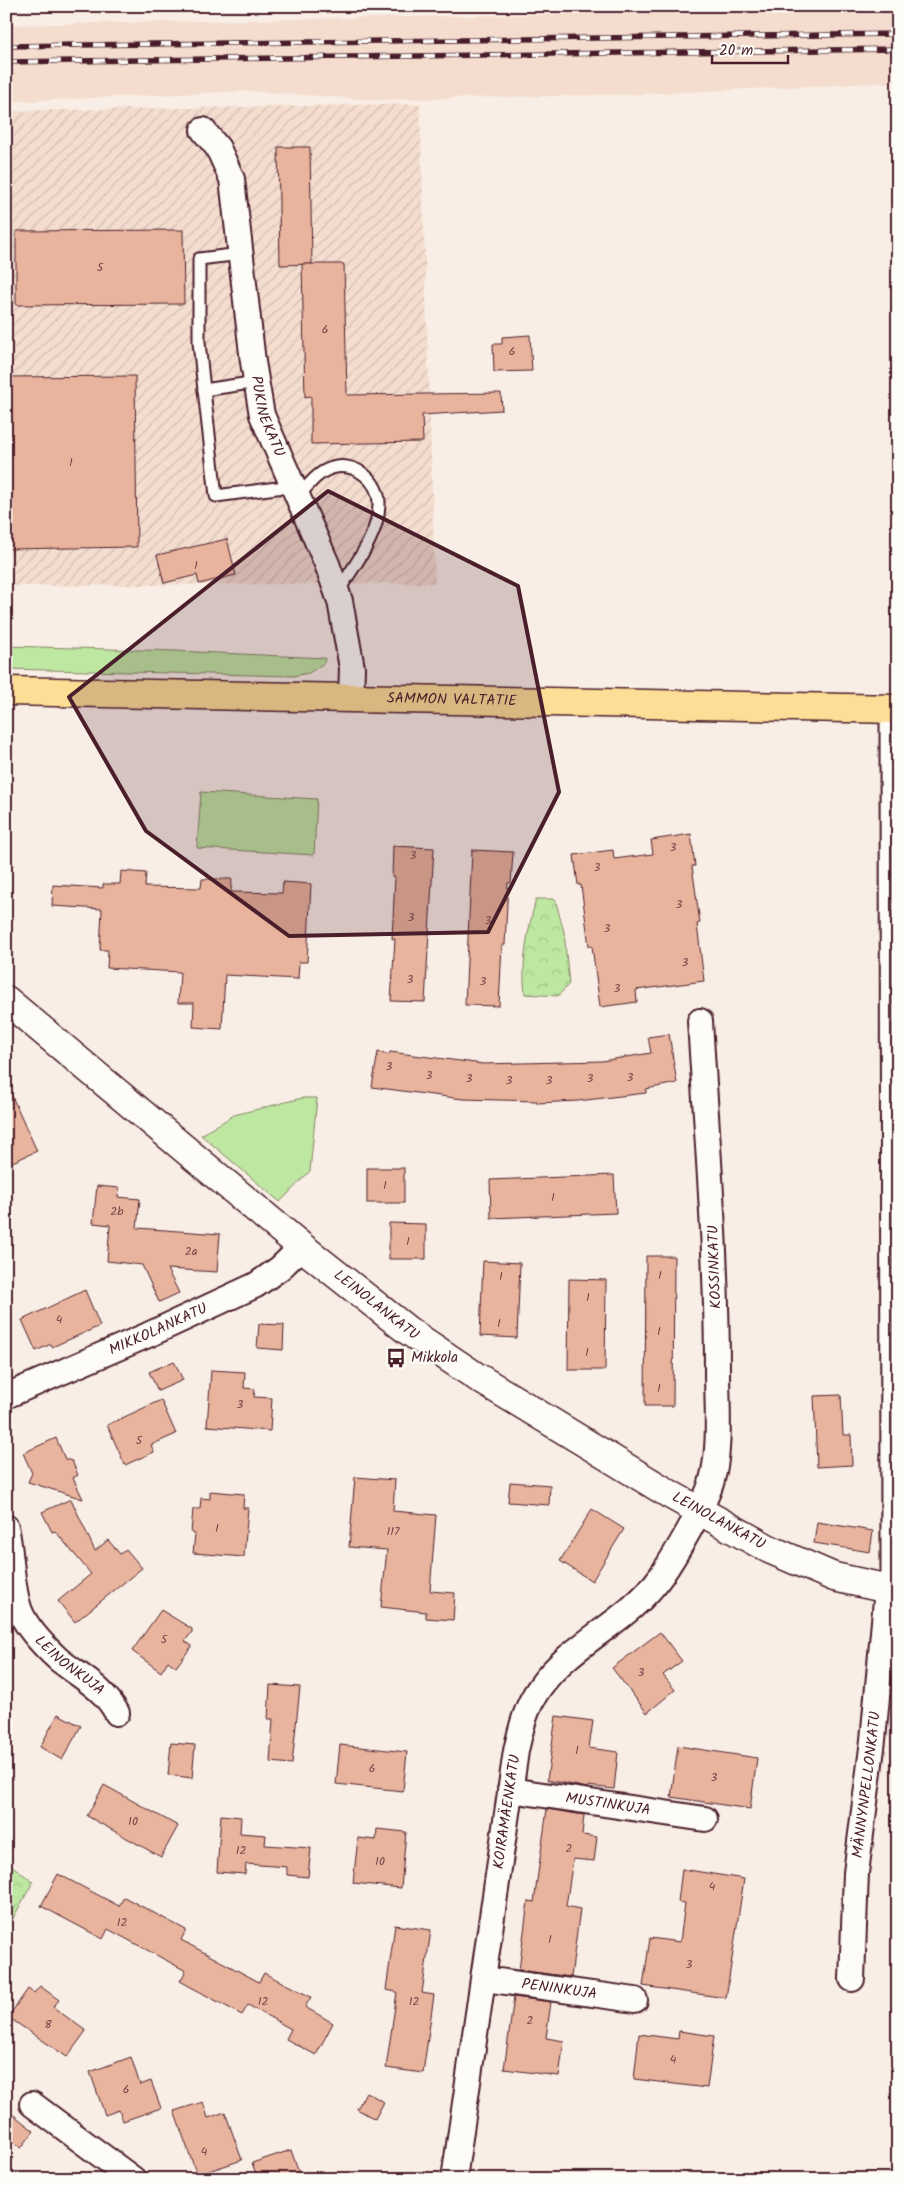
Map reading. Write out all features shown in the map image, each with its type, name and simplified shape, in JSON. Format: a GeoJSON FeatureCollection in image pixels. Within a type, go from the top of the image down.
{"type":"FeatureCollection","features":[{"type":"Feature","properties":{"kind":"main road","name":"SAMMON VALTATIE"},"geometry":{"type":"LineString","coordinates":[[6,691],[892,708]]}},
{"type":"Feature","properties":{"kind":"street","name":"PUKINEKATU"},"geometry":{"type":"LineString","coordinates":[[203,130],[218,148],[232,179],[262,415],[327,564],[337,593],[352,668],[352,698]]}},
{"type":"Feature","properties":{"kind":"street","name":"LEINOLANKATU"},"geometry":{"type":"LineString","coordinates":[[6,1000],[302,1247],[407,1330],[477,1377],[556,1428],[698,1510],[802,1565],[861,1584],[892,1590]]}},
{"type":"Feature","properties":{"kind":"street","name":"KOSSINKATU"},"geometry":{"type":"LineString","coordinates":[[698,1510],[712,1480],[716,1444],[717,1365],[714,1240],[700,1022]]}},
{"type":"Feature","properties":{"kind":"street","name":"MIKKOLANKATU"},"geometry":{"type":"LineString","coordinates":[[6,1396],[148,1335],[256,1285],[280,1268],[302,1247]]}},
{"type":"Feature","properties":{"kind":"street","name":"KOIRAMÄENKATU"},"geometry":{"type":"LineString","coordinates":[[454,2179],[510,1790],[524,1717],[539,1688],[562,1662],[638,1603],[661,1576],[698,1510]]}},
{"type":"Feature","properties":{"kind":"street","name":"LEINONKUJA"},"geometry":{"type":"LineString","coordinates":[[6,1527],[20,1611],[28,1625],[59,1659],[97,1686],[117,1713]]}},
{"type":"Feature","properties":{"kind":"street","name":"MÄNNYNPELLONKATU"},"geometry":{"type":"LineString","coordinates":[[852,1979],[856,1873],[892,1590]]}},
{"type":"Feature","properties":{"kind":"street","name":"MUSTINKUJA"},"geometry":{"type":"LineString","coordinates":[[510,1790],[705,1819]]}},
{"type":"Feature","properties":{"kind":"street","name":"PENINKUJA"},"geometry":{"type":"LineString","coordinates":[[484,1978],[634,2000]]}},
{"type":"Feature","properties":{"kind":"street"},"geometry":{"type":"LineString","coordinates":[[32,2104],[133,2179]]}},
{"type":"Feature","properties":{"kind":"lane"},"geometry":{"type":"LineString","coordinates":[[241,254],[199,259],[199,342],[216,496],[295,492],[331,468],[345,466],[358,470],[369,478],[377,490],[379,505],[371,538],[337,593]]}},
{"type":"Feature","properties":{"kind":"lane"},"geometry":{"type":"LineString","coordinates":[[204,390],[257,382]]}},
{"type":"Feature","properties":{"kind":"lane"},"geometry":{"type":"LineString","coordinates":[[892,708],[892,1590]]}},
{"type":"Feature","properties":{"kind":"highlighted area"},"geometry":{"type":"Polygon","coordinates":[[[328,491],[518,586],[559,792],[488,932],[289,936],[146,831],[69,697],[328,491]]]}},
{"type":"Feature","properties":{"kind":"shaded area"},"geometry":{"type":"Polygon","coordinates":[[[898,7],[898,82],[643,94],[375,100],[248,91],[6,102],[6,25],[898,7]]]}},
{"type":"Feature","properties":{"kind":"shaded area"},"geometry":{"type":"Polygon","coordinates":[[[420,104],[435,583],[6,586],[6,111],[420,104]]]}},
{"type":"Feature","properties":{"kind":"green space"},"geometry":{"type":"Polygon","coordinates":[[[6,646],[325,658],[324,663],[309,673],[293,676],[6,669],[6,646]]]}},
{"type":"Feature","properties":{"kind":"green space"},"geometry":{"type":"Polygon","coordinates":[[[201,792],[317,799],[314,855],[197,848],[201,792]]]}},
{"type":"Feature","properties":{"kind":"green space"},"geometry":{"type":"Polygon","coordinates":[[[536,899],[555,899],[564,932],[569,984],[558,996],[525,994],[526,946],[536,899]]]}},
{"type":"Feature","properties":{"kind":"green space"},"geometry":{"type":"Polygon","coordinates":[[[302,1098],[317,1098],[310,1171],[280,1202],[201,1135],[234,1115],[302,1098]]]}},
{"type":"Feature","properties":{"kind":"green space"},"geometry":{"type":"Polygon","coordinates":[[[6,1861],[33,1882],[6,1931],[6,1861]]]}},
{"type":"Feature","properties":{"kind":"building"},"geometry":{"type":"Polygon","coordinates":[[[278,147],[310,147],[312,264],[280,265],[278,147]]]}},
{"type":"Feature","properties":{"kind":"building"},"geometry":{"type":"Polygon","coordinates":[[[183,230],[184,304],[16,305],[16,231],[183,230]]]}},
{"type":"Feature","properties":{"kind":"building"},"geometry":{"type":"Polygon","coordinates":[[[302,264],[344,264],[347,395],[501,393],[502,410],[422,415],[423,442],[311,444],[311,396],[305,397],[302,264]]]}},
{"type":"Feature","properties":{"kind":"building"},"geometry":{"type":"Polygon","coordinates":[[[530,335],[532,371],[494,372],[493,344],[502,344],[502,337],[530,335]]]}},
{"type":"Feature","properties":{"kind":"building"},"geometry":{"type":"Polygon","coordinates":[[[135,376],[137,547],[6,549],[6,377],[135,376]]]}},
{"type":"Feature","properties":{"kind":"building"},"geometry":{"type":"Polygon","coordinates":[[[227,539],[236,575],[199,584],[197,575],[164,583],[157,555],[227,539]]]}},
{"type":"Feature","properties":{"kind":"building"},"geometry":{"type":"Polygon","coordinates":[[[691,834],[695,866],[692,866],[700,923],[697,924],[704,981],[636,990],[637,1002],[600,1007],[592,946],[589,946],[581,885],[578,885],[574,855],[613,850],[614,859],[653,854],[651,840],[691,834]]]}},
{"type":"Feature","properties":{"kind":"building"},"geometry":{"type":"Polygon","coordinates":[[[393,846],[434,848],[425,1002],[391,1001],[395,939],[392,939],[395,877],[392,877],[393,846]]]}},
{"type":"Feature","properties":{"kind":"building"},"geometry":{"type":"Polygon","coordinates":[[[472,850],[513,852],[511,883],[508,883],[505,945],[502,945],[499,1006],[465,1005],[472,850]]]}},
{"type":"Feature","properties":{"kind":"building"},"geometry":{"type":"Polygon","coordinates":[[[121,871],[146,873],[145,887],[201,888],[202,879],[232,879],[231,892],[282,893],[283,882],[311,884],[307,962],[299,962],[298,979],[225,975],[222,1029],[193,1027],[194,1003],[178,1003],[180,972],[107,968],[108,950],[100,950],[102,909],[52,906],[53,885],[103,888],[103,884],[120,884],[121,871]]]}},
{"type":"Feature","properties":{"kind":"building"},"geometry":{"type":"Polygon","coordinates":[[[669,1034],[677,1083],[646,1089],[646,1093],[578,1101],[537,1103],[537,1101],[463,1099],[372,1087],[378,1052],[389,1055],[390,1052],[483,1064],[602,1061],[651,1053],[648,1037],[669,1034]]]}},
{"type":"Feature","properties":{"kind":"building"},"geometry":{"type":"Polygon","coordinates":[[[6,1083],[37,1151],[6,1165],[6,1083]]]}},
{"type":"Feature","properties":{"kind":"building"},"geometry":{"type":"Polygon","coordinates":[[[367,1168],[404,1168],[404,1203],[367,1203],[367,1168]]]}},
{"type":"Feature","properties":{"kind":"building"},"geometry":{"type":"Polygon","coordinates":[[[614,1175],[616,1213],[491,1218],[490,1180],[614,1175]]]}},
{"type":"Feature","properties":{"kind":"building"},"geometry":{"type":"Polygon","coordinates":[[[97,1186],[119,1188],[118,1197],[140,1199],[137,1228],[220,1234],[217,1272],[167,1269],[179,1293],[159,1302],[142,1265],[107,1261],[110,1225],[93,1223],[97,1186]]]}},
{"type":"Feature","properties":{"kind":"building"},"geometry":{"type":"Polygon","coordinates":[[[389,1223],[426,1224],[426,1259],[389,1259],[389,1223]]]}},
{"type":"Feature","properties":{"kind":"building"},"geometry":{"type":"Polygon","coordinates":[[[646,1256],[674,1256],[673,1406],[645,1406],[646,1256]]]}},
{"type":"Feature","properties":{"kind":"building"},"geometry":{"type":"Polygon","coordinates":[[[483,1261],[520,1263],[517,1338],[480,1336],[483,1261]]]}},
{"type":"Feature","properties":{"kind":"building"},"geometry":{"type":"Polygon","coordinates":[[[569,1279],[606,1280],[605,1370],[568,1370],[569,1279]]]}},
{"type":"Feature","properties":{"kind":"building"},"geometry":{"type":"Polygon","coordinates":[[[85,1290],[100,1326],[52,1347],[51,1344],[36,1351],[22,1320],[85,1290]]]}},
{"type":"Feature","properties":{"kind":"building"},"geometry":{"type":"Polygon","coordinates":[[[259,1324],[284,1325],[283,1350],[257,1348],[259,1324]]]}},
{"type":"Feature","properties":{"kind":"building"},"geometry":{"type":"Polygon","coordinates":[[[174,1361],[183,1380],[158,1391],[149,1372],[174,1361]]]}},
{"type":"Feature","properties":{"kind":"building"},"geometry":{"type":"Polygon","coordinates":[[[211,1370],[245,1372],[244,1388],[255,1389],[254,1397],[272,1398],[270,1431],[207,1426],[211,1370]]]}},
{"type":"Feature","properties":{"kind":"building"},"geometry":{"type":"Polygon","coordinates":[[[841,1395],[843,1435],[851,1435],[852,1465],[817,1467],[814,1396],[841,1395]]]}},
{"type":"Feature","properties":{"kind":"building"},"geometry":{"type":"Polygon","coordinates":[[[161,1400],[176,1434],[151,1445],[154,1452],[125,1465],[107,1425],[161,1400]]]}},
{"type":"Feature","properties":{"kind":"building"},"geometry":{"type":"Polygon","coordinates":[[[56,1438],[65,1459],[72,1461],[78,1475],[73,1478],[83,1499],[28,1482],[32,1473],[23,1453],[56,1438]]]}},
{"type":"Feature","properties":{"kind":"building"},"geometry":{"type":"Polygon","coordinates":[[[355,1477],[395,1480],[393,1511],[436,1515],[430,1591],[455,1593],[453,1620],[426,1618],[426,1612],[381,1607],[387,1550],[349,1547],[355,1477]]]}},
{"type":"Feature","properties":{"kind":"building"},"geometry":{"type":"Polygon","coordinates":[[[510,1482],[550,1485],[549,1505],[508,1502],[510,1482]]]}},
{"type":"Feature","properties":{"kind":"building"},"geometry":{"type":"Polygon","coordinates":[[[210,1491],[244,1494],[243,1508],[248,1508],[244,1557],[193,1553],[195,1534],[191,1533],[193,1509],[200,1509],[201,1498],[210,1499],[210,1491]]]}},
{"type":"Feature","properties":{"kind":"building"},"geometry":{"type":"Polygon","coordinates":[[[71,1499],[95,1551],[108,1540],[120,1554],[126,1549],[142,1568],[75,1622],[58,1601],[91,1574],[55,1531],[52,1532],[42,1512],[71,1499]]]}},
{"type":"Feature","properties":{"kind":"building"},"geometry":{"type":"Polygon","coordinates":[[[592,1509],[624,1529],[592,1581],[560,1561],[592,1509]]]}},
{"type":"Feature","properties":{"kind":"building"},"geometry":{"type":"Polygon","coordinates":[[[817,1522],[873,1531],[870,1552],[814,1543],[817,1522]]]}},
{"type":"Feature","properties":{"kind":"building"},"geometry":{"type":"Polygon","coordinates":[[[161,1610],[192,1629],[192,1632],[185,1641],[192,1646],[176,1667],[168,1661],[161,1672],[132,1651],[161,1610]]]}},
{"type":"Feature","properties":{"kind":"building"},"geometry":{"type":"Polygon","coordinates":[[[660,1632],[682,1661],[663,1675],[675,1690],[647,1713],[612,1668],[660,1632]]]}},
{"type":"Feature","properties":{"kind":"building"},"geometry":{"type":"Polygon","coordinates":[[[270,1685],[300,1687],[292,1764],[270,1762],[273,1719],[268,1719],[270,1685]]]}},
{"type":"Feature","properties":{"kind":"building"},"geometry":{"type":"Polygon","coordinates":[[[58,1714],[81,1726],[62,1760],[40,1747],[58,1714]]]}},
{"type":"Feature","properties":{"kind":"building"},"geometry":{"type":"Polygon","coordinates":[[[556,1716],[593,1721],[589,1748],[618,1752],[614,1789],[588,1786],[588,1788],[547,1780],[556,1716]]]}},
{"type":"Feature","properties":{"kind":"building"},"geometry":{"type":"Polygon","coordinates":[[[171,1743],[195,1745],[192,1778],[168,1775],[171,1743]]]}},
{"type":"Feature","properties":{"kind":"building"},"geometry":{"type":"Polygon","coordinates":[[[340,1745],[407,1752],[403,1791],[336,1784],[340,1745]]]}},
{"type":"Feature","properties":{"kind":"building"},"geometry":{"type":"Polygon","coordinates":[[[678,1746],[757,1758],[750,1809],[671,1797],[678,1746]]]}},
{"type":"Feature","properties":{"kind":"building"},"geometry":{"type":"Polygon","coordinates":[[[104,1785],[178,1826],[161,1857],[87,1816],[104,1785]]]}},
{"type":"Feature","properties":{"kind":"building"},"geometry":{"type":"Polygon","coordinates":[[[547,1809],[584,1815],[582,1835],[597,1837],[594,1861],[573,1859],[566,1906],[580,1909],[571,1977],[519,1970],[528,1901],[534,1902],[547,1809]]]}},
{"type":"Feature","properties":{"kind":"building"},"geometry":{"type":"Polygon","coordinates":[[[221,1815],[241,1817],[240,1833],[266,1835],[265,1845],[311,1848],[308,1877],[287,1875],[287,1867],[246,1864],[245,1874],[217,1872],[221,1815]]]}},
{"type":"Feature","properties":{"kind":"building"},"geometry":{"type":"Polygon","coordinates":[[[377,1829],[406,1832],[401,1888],[353,1883],[358,1838],[376,1840],[377,1829]]]}},
{"type":"Feature","properties":{"kind":"building"},"geometry":{"type":"Polygon","coordinates":[[[682,1869],[744,1879],[726,1998],[643,1986],[650,1938],[680,1942],[685,1903],[678,1902],[682,1869]]]}},
{"type":"Feature","properties":{"kind":"building"},"geometry":{"type":"Polygon","coordinates":[[[58,1874],[119,1906],[124,1897],[186,1930],[181,1940],[259,1982],[264,1973],[311,1997],[305,2007],[333,2023],[316,2055],[286,2039],[291,2029],[248,2005],[242,2015],[180,1981],[186,1971],[108,1929],[103,1939],[41,1906],[58,1874]]]}},
{"type":"Feature","properties":{"kind":"building"},"geometry":{"type":"Polygon","coordinates":[[[395,1925],[431,1930],[422,1993],[434,1995],[423,2073],[386,2068],[397,1992],[386,1990],[395,1925]]]}},
{"type":"Feature","properties":{"kind":"building"},"geometry":{"type":"Polygon","coordinates":[[[40,1986],[59,2000],[53,2007],[86,2031],[67,2057],[8,2017],[28,1989],[34,1993],[40,1986]]]}},
{"type":"Feature","properties":{"kind":"building"},"geometry":{"type":"Polygon","coordinates":[[[514,1997],[551,2002],[546,2038],[564,2041],[559,2076],[504,2069],[514,1997]]]}},
{"type":"Feature","properties":{"kind":"building"},"geometry":{"type":"Polygon","coordinates":[[[679,2031],[714,2036],[707,2088],[634,2079],[639,2034],[678,2039],[679,2031]]]}},
{"type":"Feature","properties":{"kind":"building"},"geometry":{"type":"Polygon","coordinates":[[[131,2057],[140,2085],[151,2081],[161,2108],[123,2121],[119,2110],[105,2115],[90,2072],[131,2057]]]}},
{"type":"Feature","properties":{"kind":"building"},"geometry":{"type":"Polygon","coordinates":[[[366,2092],[384,2102],[375,2119],[357,2109],[366,2092]]]}},
{"type":"Feature","properties":{"kind":"building"},"geometry":{"type":"Polygon","coordinates":[[[203,2102],[208,2118],[225,2112],[242,2160],[197,2175],[174,2111],[203,2102]]]}},
{"type":"Feature","properties":{"kind":"building"},"geometry":{"type":"Polygon","coordinates":[[[6,2109],[34,2131],[21,2148],[6,2137],[6,2109]]]}},
{"type":"Feature","properties":{"kind":"building"},"geometry":{"type":"Polygon","coordinates":[[[291,2150],[301,2179],[258,2179],[252,2163],[291,2150]]]}},
{"type":"Feature","properties":{"kind":"railway"},"geometry":{"type":"LineString","coordinates":[[6,46],[898,34]]}},
{"type":"Feature","properties":{"kind":"railway"},"geometry":{"type":"LineString","coordinates":[[6,62],[898,49]]}},
{"type":"Feature","properties":{"kind":"place","name":"Mikkola"},"geometry":{"type":"Point","coordinates":[396,1358]}}]}
